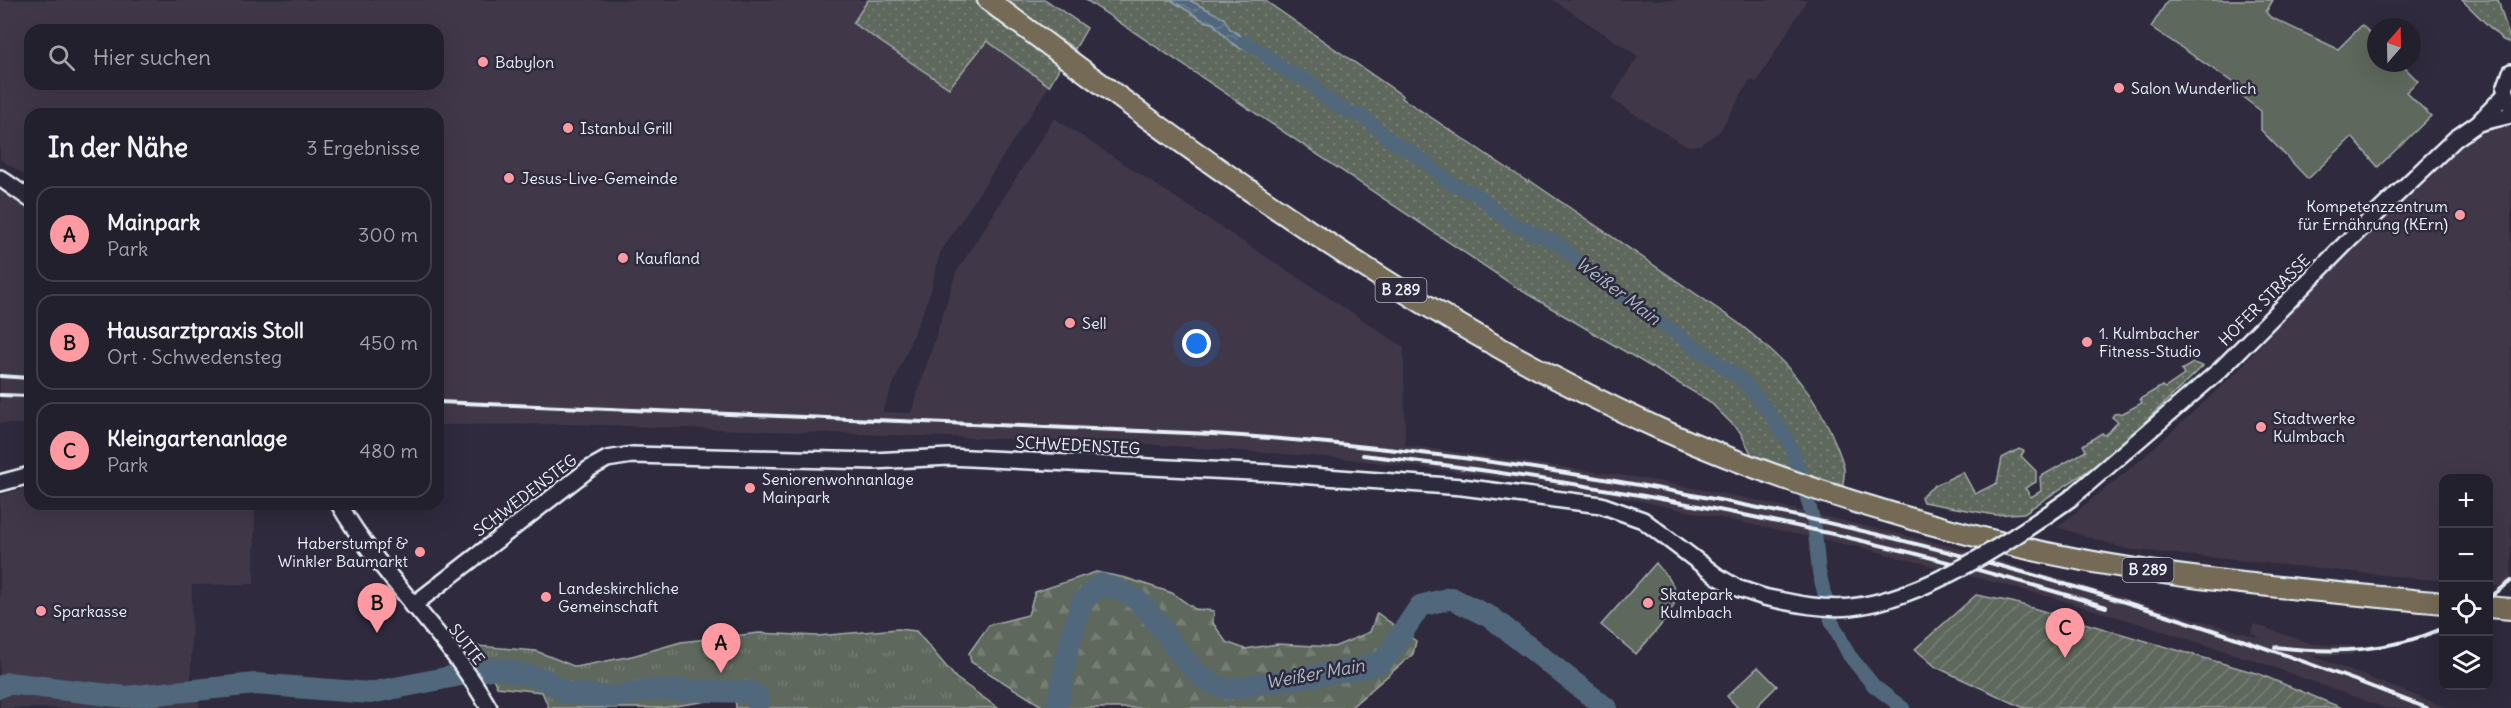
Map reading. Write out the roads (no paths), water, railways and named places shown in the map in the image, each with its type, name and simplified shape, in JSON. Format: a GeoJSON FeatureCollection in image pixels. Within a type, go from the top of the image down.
{"type":"FeatureCollection","features":[{"type":"Feature","properties":{"kind":"highway","name":"B 289"},"geometry":{"type":"LineString","coordinates":[[988,0],[1283,212],[1412,297],[1504,350],[1656,427],[1741,462],[1860,503],[1927,523],[2076,559],[2210,580],[2439,603]]}},
{"type":"Feature","properties":{"kind":"highway"},"geometry":{"type":"LineString","coordinates":[[2493,607],[2511,609]]}},
{"type":"Feature","properties":{"kind":"street"},"geometry":{"type":"LineString","coordinates":[[2508,101],[2506,82],[2511,72]]}},
{"type":"Feature","properties":{"kind":"street","name":"HOFER STRASSE"},"geometry":{"type":"LineString","coordinates":[[1764,597],[1807,606],[1851,607],[1904,594],[1974,561],[2032,526],[2071,498],[2220,369],[2446,148],[2508,101]]}},
{"type":"Feature","properties":{"kind":"street","name":"HOFER STRASSE"},"geometry":{"type":"LineString","coordinates":[[2478,123],[2511,115]]}},
{"type":"Feature","properties":{"kind":"street"},"geometry":{"type":"LineString","coordinates":[[0,178],[24,195]]}},
{"type":"Feature","properties":{"kind":"street","name":"SCHWEDENSTEG"},"geometry":{"type":"LineString","coordinates":[[412,606],[589,469],[607,459],[632,455],[873,461],[949,457],[1271,472],[1473,489],[1601,505],[1643,520],[1717,576],[1737,588],[1764,597]]}},
{"type":"Feature","properties":{"kind":"street"},"geometry":{"type":"LineString","coordinates":[[0,483],[24,477]]}},
{"type":"Feature","properties":{"kind":"street","name":"SUTTE"},"geometry":{"type":"LineString","coordinates":[[343,510],[412,606],[456,658],[489,708]]}},
{"type":"Feature","properties":{"kind":"water"},"geometry":{"type":"Polygon","coordinates":[[[1171,0],[1189,0],[1224,18],[1230,29],[1250,42],[1265,48],[1254,55],[1230,42],[1213,23],[1204,21],[1171,0]]]}},
{"type":"Feature","properties":{"kind":"waterway","name":"Weißer Main"},"geometry":{"type":"LineString","coordinates":[[1244,42],[1262,52],[1284,70],[1311,82],[1323,96],[1344,110],[1365,118],[1394,143],[1414,153],[1452,184],[1476,194],[1509,222],[1560,245],[1585,269],[1742,380],[1767,409],[1787,439],[1798,466],[1814,523],[1819,572],[1831,620],[1849,655],[1874,686],[1903,708]]}},
{"type":"Feature","properties":{"kind":"waterway","name":"Weißer Main"},"geometry":{"type":"LineString","coordinates":[[1057,708],[1069,645],[1082,602],[1101,584],[1136,599],[1200,676],[1229,689],[1364,668],[1384,660],[1420,606],[1451,598],[1492,618],[1606,708]]}},
{"type":"Feature","properties":{"kind":"waterway","name":"Weißer Main"},"geometry":{"type":"LineString","coordinates":[[0,687],[8,683],[126,697],[255,684],[370,693],[496,668],[544,679],[566,693],[614,697],[652,690],[751,692],[759,699],[758,708]]}},
{"type":"Feature","properties":{"kind":"railway"},"geometry":{"type":"LineString","coordinates":[[0,376],[24,378]]}},
{"type":"Feature","properties":{"kind":"railway"},"geometry":{"type":"LineString","coordinates":[[0,395],[24,396]]}},
{"type":"Feature","properties":{"kind":"railway"},"geometry":{"type":"LineString","coordinates":[[444,402],[1212,434],[1367,447],[1522,466],[1677,492],[1830,523],[1982,561],[2132,604],[2281,653],[2427,708]]}},
{"type":"Feature","properties":{"kind":"railway"},"geometry":{"type":"LineString","coordinates":[[1363,455],[1551,480],[1738,514],[1924,556],[2106,607]]}},
{"type":"Feature","properties":{"kind":"railway"},"geometry":{"type":"LineString","coordinates":[[2493,595],[2511,581]]}},
{"type":"Feature","properties":{"kind":"railway"},"geometry":{"type":"LineString","coordinates":[[2275,647],[2319,650],[2361,649],[2403,642],[2439,630]]}},
{"type":"Feature","properties":{"kind":"place","name":"Babylon"},"geometry":{"type":"Point","coordinates":[483,62]}},
{"type":"Feature","properties":{"kind":"place","name":"Salon Wunderlich"},"geometry":{"type":"Point","coordinates":[2119,88]}},
{"type":"Feature","properties":{"kind":"place","name":"Istanbul Grill"},"geometry":{"type":"Point","coordinates":[568,128]}},
{"type":"Feature","properties":{"kind":"place","name":"Jesus-Live-Gemeinde"},"geometry":{"type":"Point","coordinates":[509,178]}},
{"type":"Feature","properties":{"kind":"place","name":"Kompetenzzentrum für Ernährung (KErn)"},"geometry":{"type":"Point","coordinates":[2460,215]}},
{"type":"Feature","properties":{"kind":"place","name":"Kaufland"},"geometry":{"type":"Point","coordinates":[623,258]}},
{"type":"Feature","properties":{"kind":"place","name":"Sell"},"geometry":{"type":"Point","coordinates":[1070,323]}},
{"type":"Feature","properties":{"kind":"place","name":"1. Kulmbacher Fitness-Studio"},"geometry":{"type":"Point","coordinates":[2087,342]}},
{"type":"Feature","properties":{"kind":"place","name":"Stadtwerke Kulmbach"},"geometry":{"type":"Point","coordinates":[2261,427]}},
{"type":"Feature","properties":{"kind":"place","name":"Seniorenwohnanlage Mainpark"},"geometry":{"type":"Point","coordinates":[750,488]}},
{"type":"Feature","properties":{"kind":"place","name":"Haberstumpf & Winkler Baumarkt"},"geometry":{"type":"Point","coordinates":[420,552]}},
{"type":"Feature","properties":{"kind":"place","name":"Landeskirchliche Gemeinschaft"},"geometry":{"type":"Point","coordinates":[546,597]}},
{"type":"Feature","properties":{"kind":"place","name":"Skatepark Kulmbach"},"geometry":{"type":"Point","coordinates":[1648,603]}},
{"type":"Feature","properties":{"kind":"place","name":"Sparkasse"},"geometry":{"type":"Point","coordinates":[41,611]}},
{"type":"Feature","properties":{"kind":"place","name":"Hausarztpraxis Stoll"},"geometry":{"type":"Point","coordinates":[377,633]}},
{"type":"Feature","properties":{"kind":"place","name":"Kleingartenanlage"},"geometry":{"type":"Point","coordinates":[2065,658]}},
{"type":"Feature","properties":{"kind":"place","name":"Mainpark"},"geometry":{"type":"Point","coordinates":[721,673]}}]}
